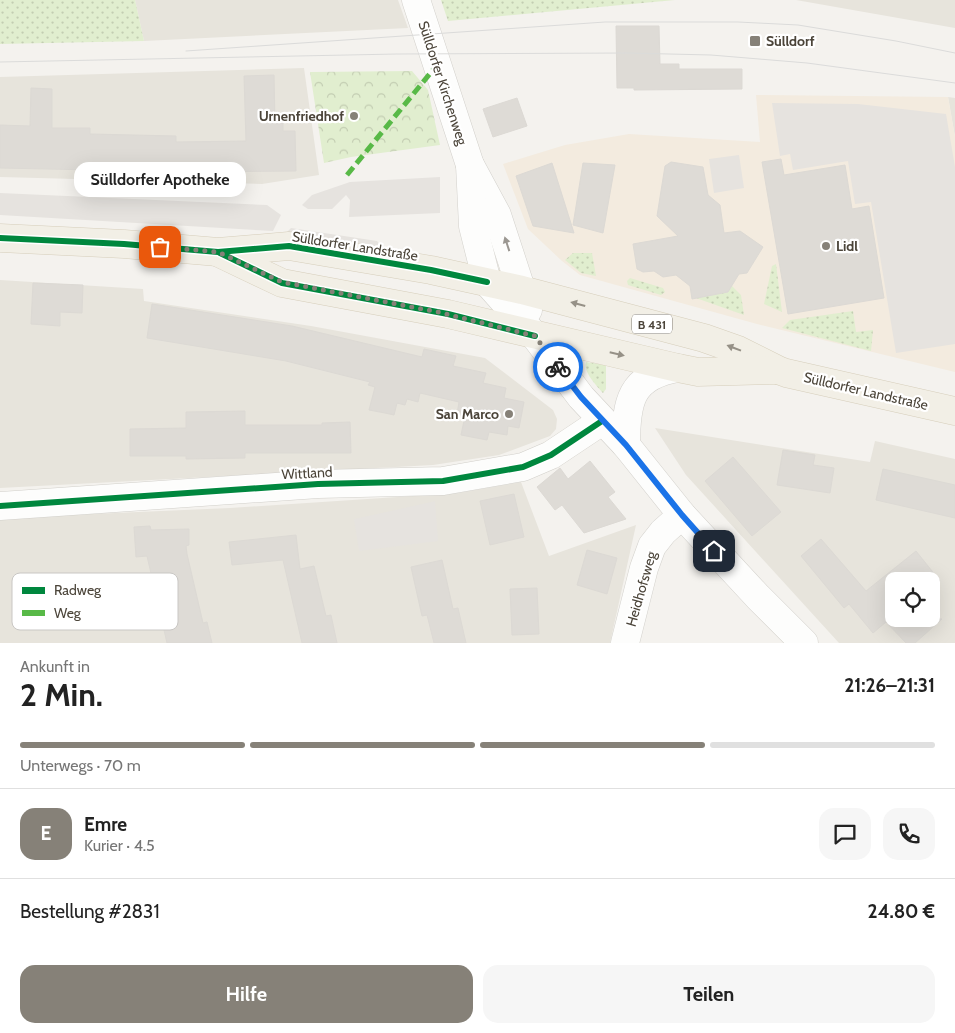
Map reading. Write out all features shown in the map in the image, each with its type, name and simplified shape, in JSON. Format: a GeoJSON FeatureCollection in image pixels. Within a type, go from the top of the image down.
{"type":"FeatureCollection","features":[{"type":"Feature","properties":{"kind":"main road","name":"Sülldorfer Landstraße"},"geometry":{"type":"LineString","coordinates":[[0,238],[124,244],[218,252],[289,246],[431,270],[522,290],[704,338],[738,350],[778,370],[955,411]]}},
{"type":"Feature","properties":{"kind":"main road","name":"Sülldorfer Landstraße"},"geometry":{"type":"LineString","coordinates":[[218,252],[282,282],[441,313],[678,368],[698,372],[778,370]]}},
{"type":"Feature","properties":{"kind":"street","name":"Sülldorfer Kirchenweg"},"geometry":{"type":"LineString","coordinates":[[416,0],[470,165],[497,215],[535,336]]}},
{"type":"Feature","properties":{"kind":"street","name":"Sülldorfer Kirchenweg"},"geometry":{"type":"LineString","coordinates":[[470,165],[473,226],[488,282],[535,336],[581,397],[626,445],[682,515],[758,597],[804,643]]}},
{"type":"Feature","properties":{"kind":"street"},"geometry":{"type":"LineString","coordinates":[[626,445],[627,413],[636,390],[648,377],[678,368]]}},
{"type":"Feature","properties":{"kind":"street","name":"Wittland"},"geometry":{"type":"LineString","coordinates":[[0,506],[318,484],[443,481],[523,467],[551,455],[602,421]]}},
{"type":"Feature","properties":{"kind":"street","name":"Heidhofsweg"},"geometry":{"type":"LineString","coordinates":[[625,643],[644,568],[652,546],[663,532],[682,515]]}},
{"type":"Feature","properties":{"kind":"shaded area"},"geometry":{"type":"Polygon","coordinates":[[[135,0],[398,0],[408,28],[144,41],[135,0]]]}},
{"type":"Feature","properties":{"kind":"shaded area"},"geometry":{"type":"Polygon","coordinates":[[[796,0],[955,0],[955,28],[796,0]]]}},
{"type":"Feature","properties":{"kind":"shaded area"},"geometry":{"type":"Polygon","coordinates":[[[304,68],[319,175],[262,184],[0,177],[0,77],[304,68]]]}},
{"type":"Feature","properties":{"kind":"shaded area"},"geometry":{"type":"Polygon","coordinates":[[[756,95],[948,97],[955,137],[955,372],[757,324],[580,275],[528,229],[503,164],[565,145],[629,134],[760,142],[756,95]]]}},
{"type":"Feature","properties":{"kind":"shaded area"},"geometry":{"type":"Polygon","coordinates":[[[948,97],[955,98],[955,137],[948,97]]]}},
{"type":"Feature","properties":{"kind":"shaded area"},"geometry":{"type":"Polygon","coordinates":[[[772,103],[858,104],[946,114],[955,167],[955,344],[896,353],[871,202],[855,204],[848,161],[793,170],[790,154],[780,156],[772,103]]]}},
{"type":"Feature","properties":{"kind":"shaded area"},"geometry":{"type":"Polygon","coordinates":[[[739,155],[744,188],[714,193],[709,159],[739,155]]]}},
{"type":"Feature","properties":{"kind":"shaded area"},"geometry":{"type":"Polygon","coordinates":[[[440,177],[440,213],[349,217],[350,200],[346,195],[332,209],[308,209],[302,205],[312,195],[350,182],[440,177]]]}},
{"type":"Feature","properties":{"kind":"shaded area"},"geometry":{"type":"Polygon","coordinates":[[[0,193],[267,205],[281,215],[273,231],[0,215],[0,193]]]}},
{"type":"Feature","properties":{"kind":"shaded area"},"geometry":{"type":"Polygon","coordinates":[[[291,228],[377,241],[383,248],[285,234],[291,228]]]}},
{"type":"Feature","properties":{"kind":"shaded area"},"geometry":{"type":"Polygon","coordinates":[[[0,280],[143,289],[144,301],[311,326],[485,358],[553,410],[557,419],[556,429],[550,436],[499,455],[433,465],[0,488],[0,280]]]}},
{"type":"Feature","properties":{"kind":"shaded area"},"geometry":{"type":"Polygon","coordinates":[[[655,428],[870,462],[875,441],[955,459],[955,643],[839,643],[686,475],[655,428]]]}},
{"type":"Feature","properties":{"kind":"shaded area"},"geometry":{"type":"Polygon","coordinates":[[[521,482],[549,556],[636,525],[610,643],[0,643],[0,518],[230,508],[458,493],[521,482]]]}},
{"type":"Feature","properties":{"kind":"shaded area"},"geometry":{"type":"Polygon","coordinates":[[[435,501],[438,541],[359,551],[354,519],[435,501]]]}},
{"type":"Feature","properties":{"kind":"green space"},"geometry":{"type":"Polygon","coordinates":[[[0,0],[135,0],[144,41],[0,44],[0,0]]]}},
{"type":"Feature","properties":{"kind":"green space"},"geometry":{"type":"Polygon","coordinates":[[[441,0],[675,0],[448,21],[441,0]]]}},
{"type":"Feature","properties":{"kind":"green space"},"geometry":{"type":"Polygon","coordinates":[[[412,71],[428,90],[440,145],[351,157],[324,163],[310,72],[412,71]]]}},
{"type":"Feature","properties":{"kind":"green space"},"geometry":{"type":"Polygon","coordinates":[[[573,253],[592,253],[596,276],[581,273],[565,260],[573,253]]]}},
{"type":"Feature","properties":{"kind":"green space"},"geometry":{"type":"Polygon","coordinates":[[[776,264],[782,312],[764,304],[772,266],[776,264]]]}},
{"type":"Feature","properties":{"kind":"green space"},"geometry":{"type":"Polygon","coordinates":[[[630,278],[663,288],[665,292],[661,295],[628,285],[627,281],[630,278]]]}},
{"type":"Feature","properties":{"kind":"green space"},"geometry":{"type":"Polygon","coordinates":[[[732,286],[741,295],[744,315],[696,298],[728,292],[732,286]]]}},
{"type":"Feature","properties":{"kind":"green space"},"geometry":{"type":"Polygon","coordinates":[[[853,311],[856,332],[873,330],[871,351],[782,328],[790,320],[853,311]]]}},
{"type":"Feature","properties":{"kind":"green space"},"geometry":{"type":"Polygon","coordinates":[[[586,362],[606,365],[606,389],[603,393],[588,374],[586,362]]]}},
{"type":"Feature","properties":{"kind":"building"},"geometry":{"type":"Polygon","coordinates":[[[616,26],[659,26],[660,64],[679,64],[679,69],[742,69],[742,89],[634,90],[634,88],[617,88],[616,26]]]}},
{"type":"Feature","properties":{"kind":"building"},"geometry":{"type":"Polygon","coordinates":[[[274,75],[275,124],[283,123],[283,131],[295,131],[296,171],[188,172],[0,168],[0,125],[30,126],[31,88],[52,89],[52,128],[90,128],[90,134],[176,136],[176,142],[246,141],[244,76],[274,75]]]}},
{"type":"Feature","properties":{"kind":"building"},"geometry":{"type":"Polygon","coordinates":[[[517,98],[527,126],[493,137],[483,109],[517,98]]]}},
{"type":"Feature","properties":{"kind":"building","name":"Lidl"},"geometry":{"type":"Polygon","coordinates":[[[781,159],[784,175],[845,165],[852,209],[869,206],[884,298],[788,314],[762,162],[781,159]]]}},
{"type":"Feature","properties":{"kind":"building"},"geometry":{"type":"Polygon","coordinates":[[[671,162],[703,167],[708,195],[720,205],[724,233],[740,231],[763,247],[747,273],[739,274],[728,292],[692,299],[690,286],[676,275],[663,277],[654,271],[643,272],[637,269],[633,244],[678,236],[657,216],[665,166],[671,162]]]}},
{"type":"Feature","properties":{"kind":"building"},"geometry":{"type":"Polygon","coordinates":[[[552,163],[574,233],[533,226],[516,176],[552,163]]]}},
{"type":"Feature","properties":{"kind":"building"},"geometry":{"type":"Polygon","coordinates":[[[583,163],[615,165],[603,233],[573,225],[583,163]]]}},
{"type":"Feature","properties":{"kind":"building"},"geometry":{"type":"Polygon","coordinates":[[[33,283],[83,285],[82,313],[60,312],[60,326],[31,324],[33,283]]]}},
{"type":"Feature","properties":{"kind":"building"},"geometry":{"type":"Polygon","coordinates":[[[152,304],[292,326],[422,357],[424,349],[456,356],[453,366],[486,373],[483,383],[506,388],[504,398],[524,402],[519,428],[508,426],[507,435],[489,432],[487,440],[461,435],[465,416],[457,414],[459,402],[420,393],[418,402],[407,399],[405,405],[397,403],[394,415],[369,410],[375,387],[368,385],[370,382],[286,361],[147,338],[152,304]]]}},
{"type":"Feature","properties":{"kind":"building"},"geometry":{"type":"Polygon","coordinates":[[[245,411],[245,425],[322,425],[322,423],[350,422],[351,453],[245,453],[245,458],[186,459],[186,456],[130,456],[130,429],[186,428],[186,412],[245,411]]]}},
{"type":"Feature","properties":{"kind":"building"},"geometry":{"type":"Polygon","coordinates":[[[783,450],[815,455],[813,465],[834,468],[830,493],[777,485],[783,450]]]}},
{"type":"Feature","properties":{"kind":"building"},"geometry":{"type":"Polygon","coordinates":[[[733,457],[781,512],[752,536],[705,481],[733,457]]]}},
{"type":"Feature","properties":{"kind":"building"},"geometry":{"type":"Polygon","coordinates":[[[590,461],[615,492],[608,497],[626,519],[584,533],[562,505],[555,510],[537,487],[560,468],[568,479],[590,461]]]}},
{"type":"Feature","properties":{"kind":"building"},"geometry":{"type":"Polygon","coordinates":[[[883,469],[955,485],[955,518],[876,500],[883,469]]]}},
{"type":"Feature","properties":{"kind":"building"},"geometry":{"type":"Polygon","coordinates":[[[514,494],[524,537],[490,545],[480,501],[514,494]]]}},
{"type":"Feature","properties":{"kind":"building"},"geometry":{"type":"Polygon","coordinates":[[[150,526],[151,530],[189,529],[189,545],[186,546],[187,554],[203,623],[207,622],[212,643],[167,643],[164,630],[178,630],[178,573],[151,573],[147,556],[136,557],[134,527],[150,526]]]}},
{"type":"Feature","properties":{"kind":"building"},"geometry":{"type":"Polygon","coordinates":[[[296,535],[300,569],[314,566],[326,616],[331,615],[337,643],[302,643],[283,560],[232,565],[229,542],[296,535]]]}},
{"type":"Feature","properties":{"kind":"building"},"geometry":{"type":"Polygon","coordinates":[[[821,539],[866,591],[885,576],[885,623],[873,633],[849,604],[844,608],[801,556],[821,539]]]}},
{"type":"Feature","properties":{"kind":"building"},"geometry":{"type":"Polygon","coordinates":[[[587,550],[617,558],[607,594],[577,585],[587,550]]]}},
{"type":"Feature","properties":{"kind":"building"},"geometry":{"type":"Polygon","coordinates":[[[916,551],[933,572],[890,572],[916,551]]]}},
{"type":"Feature","properties":{"kind":"building"},"geometry":{"type":"Polygon","coordinates":[[[442,560],[453,609],[458,608],[466,643],[434,643],[427,615],[422,616],[411,567],[442,560]]]}},
{"type":"Feature","properties":{"kind":"building"},"geometry":{"type":"Polygon","coordinates":[[[537,588],[539,634],[512,635],[510,589],[537,588]]]}},
{"type":"Feature","properties":{"kind":"building"},"geometry":{"type":"Polygon","coordinates":[[[891,627],[933,627],[915,643],[906,643],[891,627]]]}},
{"type":"Feature","properties":{"kind":"tram line"},"geometry":{"type":"LineString","coordinates":[[186,51],[605,22],[738,22],[798,25],[955,53]]}},
{"type":"Feature","properties":{"kind":"tram line"},"geometry":{"type":"LineString","coordinates":[[0,62],[397,54],[627,53],[711,55],[807,63],[955,83]]}},
{"type":"Feature","properties":{"kind":"marked path"},"geometry":{"type":"LineString","coordinates":[[347,175],[437,65]]}},
{"type":"Feature","properties":{"kind":"cycle path"},"geometry":{"type":"LineString","coordinates":[[0,238],[124,244],[218,252],[289,246],[431,270],[487,282]]}},
{"type":"Feature","properties":{"kind":"cycle path"},"geometry":{"type":"LineString","coordinates":[[220,253],[282,283],[448,314],[535,336]]}},
{"type":"Feature","properties":{"kind":"cycle path"},"geometry":{"type":"LineString","coordinates":[[0,506],[318,484],[443,481],[523,467],[551,455],[602,421]]}},
{"type":"Feature","properties":{"kind":"way so far"},"geometry":{"type":"LineString","coordinates":[[160,247],[218,252],[282,282],[438,312],[535,336],[558,367]]}},
{"type":"Feature","properties":{"kind":"place","name":"Sülldorf"},"geometry":{"type":"Point","coordinates":[755,41]}},
{"type":"Feature","properties":{"kind":"place","name":"Urnenfriedhof"},"geometry":{"type":"Point","coordinates":[354,116]}},
{"type":"Feature","properties":{"kind":"place","name":"Lidl"},"geometry":{"type":"Point","coordinates":[826,246]}},
{"type":"Feature","properties":{"kind":"place","name":"Sülldorfer Apotheke"},"geometry":{"type":"Point","coordinates":[160,247]}},
{"type":"Feature","properties":{"kind":"place","name":"San Marco"},"geometry":{"type":"Point","coordinates":[509,414]}},
{"type":"Feature","properties":{"kind":"route"},"geometry":{"type":"LineString","coordinates":[[558,367],[581,397],[626,445],[682,515],[714,551]]}}]}
